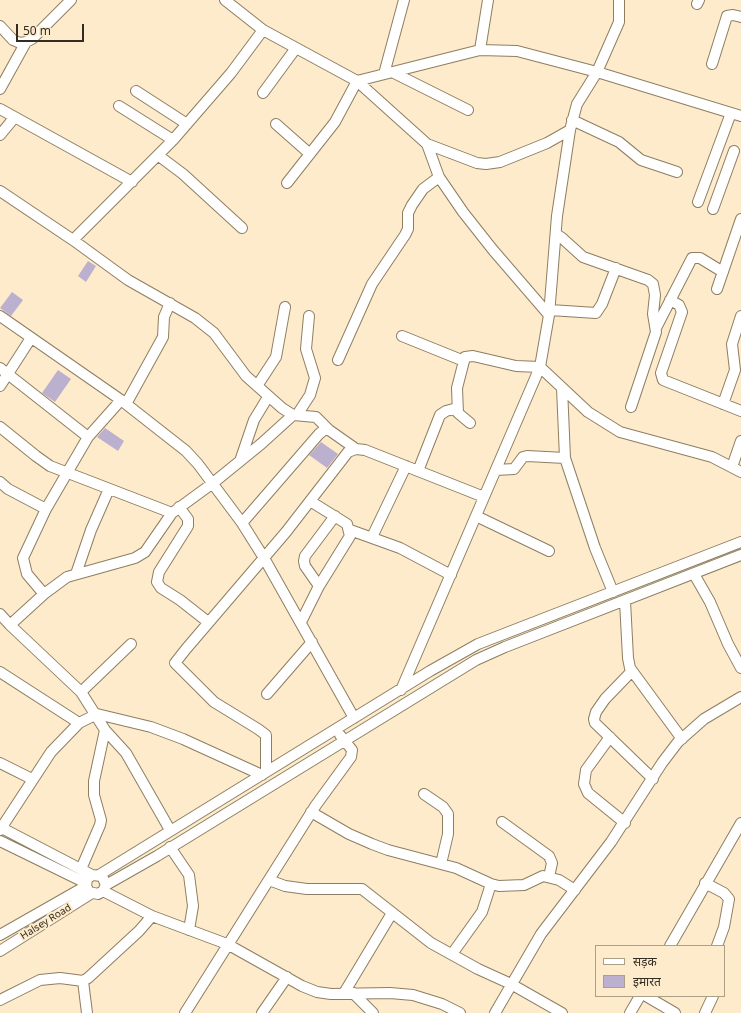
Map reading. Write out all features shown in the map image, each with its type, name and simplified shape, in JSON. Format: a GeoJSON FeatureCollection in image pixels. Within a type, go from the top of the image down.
{"type":"FeatureCollection","features":[{"type":"Feature","properties":{"kind":"street"},"geometry":{"type":"LineString","coordinates":[[0,26],[13,40],[20,43],[26,42],[32,39],[71,0]]}},
{"type":"Feature","properties":{"kind":"street"},"geometry":{"type":"LineString","coordinates":[[225,0],[263,30],[357,81],[427,144],[477,163],[494,163],[547,143],[571,125]]}},
{"type":"Feature","properties":{"kind":"street"},"geometry":{"type":"LineString","coordinates":[[388,73],[404,0]]}},
{"type":"Feature","properties":{"kind":"street"},"geometry":{"type":"LineString","coordinates":[[480,50],[488,0]]}},
{"type":"Feature","properties":{"kind":"street"},"geometry":{"type":"LineString","coordinates":[[401,690],[540,367],[550,312],[556,234],[571,125],[577,104],[597,72],[618,22],[620,0]]}},
{"type":"Feature","properties":{"kind":"street"},"geometry":{"type":"LineString","coordinates":[[712,64],[727,16],[733,15],[741,17]]}},
{"type":"Feature","properties":{"kind":"street"},"geometry":{"type":"LineString","coordinates":[[73,240],[159,156],[230,73],[263,30]]}},
{"type":"Feature","properties":{"kind":"street"},"geometry":{"type":"LineString","coordinates":[[0,89],[26,42]]}},
{"type":"Feature","properties":{"kind":"street"},"geometry":{"type":"LineString","coordinates":[[263,93],[296,48]]}},
{"type":"Feature","properties":{"kind":"street"},"geometry":{"type":"LineString","coordinates":[[287,183],[335,122],[357,81],[480,50],[517,52],[597,72],[738,114],[719,145],[698,202]]}},
{"type":"Feature","properties":{"kind":"street"},"geometry":{"type":"LineString","coordinates":[[388,73],[468,110]]}},
{"type":"Feature","properties":{"kind":"street"},"geometry":{"type":"LineString","coordinates":[[136,91],[187,124]]}},
{"type":"Feature","properties":{"kind":"street"},"geometry":{"type":"LineString","coordinates":[[119,106],[173,140]]}},
{"type":"Feature","properties":{"kind":"street"},"geometry":{"type":"LineString","coordinates":[[0,110],[132,182]]}},
{"type":"Feature","properties":{"kind":"street"},"geometry":{"type":"LineString","coordinates":[[0,135],[14,118]]}},
{"type":"Feature","properties":{"kind":"street"},"geometry":{"type":"LineString","coordinates":[[276,124],[310,154]]}},
{"type":"Feature","properties":{"kind":"street"},"geometry":{"type":"LineString","coordinates":[[571,125],[619,142],[641,160],[677,172]]}},
{"type":"Feature","properties":{"kind":"street"},"geometry":{"type":"LineString","coordinates":[[427,144],[439,177],[493,250],[550,312],[596,314],[602,304],[616,268]]}},
{"type":"Feature","properties":{"kind":"street"},"geometry":{"type":"LineString","coordinates":[[713,209],[738,153],[719,145]]}},
{"type":"Feature","properties":{"kind":"street"},"geometry":{"type":"LineString","coordinates":[[159,156],[183,174],[242,228]]}},
{"type":"Feature","properties":{"kind":"street"},"geometry":{"type":"LineString","coordinates":[[338,360],[372,284],[408,230],[408,213],[412,205],[423,189],[439,177]]}},
{"type":"Feature","properties":{"kind":"street"},"geometry":{"type":"LineString","coordinates":[[0,191],[73,240],[128,280],[195,318],[214,333],[246,376],[288,413],[316,417],[329,430],[356,449]]}},
{"type":"Feature","properties":{"kind":"street"},"geometry":{"type":"LineString","coordinates":[[717,290],[741,219]]}},
{"type":"Feature","properties":{"kind":"street"},"geometry":{"type":"LineString","coordinates":[[556,234],[583,257],[648,280],[653,284],[655,295],[653,314],[656,328],[655,339],[631,407]]}},
{"type":"Feature","properties":{"kind":"street"},"geometry":{"type":"LineString","coordinates":[[656,328],[692,258],[700,258],[723,272]]}},
{"type":"Feature","properties":{"kind":"street"},"geometry":{"type":"LineString","coordinates":[[670,300],[679,305],[682,312],[661,376],[666,382],[741,411]]}},
{"type":"Feature","properties":{"kind":"street"},"geometry":{"type":"LineString","coordinates":[[44,594],[27,574],[22,558],[46,509],[88,437],[124,402],[162,336],[164,317],[170,303]]}},
{"type":"Feature","properties":{"kind":"street"},"geometry":{"type":"LineString","coordinates":[[257,386],[276,357],[285,307]]}},
{"type":"Feature","properties":{"kind":"street"},"geometry":{"type":"LineString","coordinates":[[0,316],[124,402],[186,451],[198,464],[242,523],[264,558],[354,718]]}},
{"type":"Feature","properties":{"kind":"street"},"geometry":{"type":"LineString","coordinates":[[10,625],[44,594],[67,577],[135,558],[145,552],[176,510],[213,483],[295,415],[310,395],[315,378],[306,349],[309,316]]}},
{"type":"Feature","properties":{"kind":"street"},"geometry":{"type":"LineString","coordinates":[[723,404],[735,370],[732,350],[741,318]]}},
{"type":"Feature","properties":{"kind":"street"},"geometry":{"type":"LineString","coordinates":[[402,336],[464,360]]}},
{"type":"Feature","properties":{"kind":"street"},"geometry":{"type":"LineString","coordinates":[[0,386],[4,371],[31,338]]}},
{"type":"Feature","properties":{"kind":"street"},"geometry":{"type":"LineString","coordinates":[[470,423],[459,416],[457,408],[457,388],[464,360],[466,357],[472,356],[516,366],[540,367],[588,412],[620,432],[712,458],[737,469],[741,441]]}},
{"type":"Feature","properties":{"kind":"street"},"geometry":{"type":"LineString","coordinates":[[4,371],[88,437]]}},
{"type":"Feature","properties":{"kind":"street"},"geometry":{"type":"LineString","coordinates":[[562,388],[565,458],[595,548],[613,592]]}},
{"type":"Feature","properties":{"kind":"street"},"geometry":{"type":"LineString","coordinates":[[240,461],[254,420],[268,396]]}},
{"type":"Feature","properties":{"kind":"street"},"geometry":{"type":"LineString","coordinates":[[418,471],[440,415],[446,411],[457,408]]}},
{"type":"Feature","properties":{"kind":"street"},"geometry":{"type":"LineString","coordinates":[[0,427],[36,456],[66,473],[109,489],[176,510],[188,519],[188,526],[159,572],[157,582],[161,588],[180,600],[208,622]]}},
{"type":"Feature","properties":{"kind":"street"},"geometry":{"type":"LineString","coordinates":[[242,523],[319,434],[329,430]]}},
{"type":"Feature","properties":{"kind":"street"},"geometry":{"type":"LineString","coordinates":[[264,773],[266,735],[258,728],[214,702],[175,663],[208,622],[264,558],[348,452],[356,449],[365,450],[484,497]]}},
{"type":"Feature","properties":{"kind":"street"},"geometry":{"type":"LineString","coordinates":[[496,470],[514,469],[523,457],[527,456],[565,458]]}},
{"type":"Feature","properties":{"kind":"street"},"geometry":{"type":"LineString","coordinates":[[372,538],[406,466]]}},
{"type":"Feature","properties":{"kind":"street"},"geometry":{"type":"LineString","coordinates":[[0,482],[8,489],[46,509]]}},
{"type":"Feature","properties":{"kind":"street"},"geometry":{"type":"LineString","coordinates":[[76,574],[91,530],[109,489]]}},
{"type":"Feature","properties":{"kind":"street"},"geometry":{"type":"LineString","coordinates":[[301,622],[319,586],[350,536],[350,530],[347,524],[310,501]]}},
{"type":"Feature","properties":{"kind":"street"},"geometry":{"type":"LineString","coordinates":[[319,586],[305,566],[305,556],[335,516]]}},
{"type":"Feature","properties":{"kind":"street"},"geometry":{"type":"LineString","coordinates":[[476,516],[549,551]]}},
{"type":"Feature","properties":{"kind":"street"},"geometry":{"type":"LineString","coordinates":[[350,530],[400,548],[451,575]]}},
{"type":"Feature","properties":{"kind":"street"},"geometry":{"type":"LineString","coordinates":[[0,935],[91,882],[170,830],[478,644],[741,542]]}},
{"type":"Feature","properties":{"kind":"street"},"geometry":{"type":"LineString","coordinates":[[264,773],[151,727],[96,714],[79,723],[52,752],[32,779],[0,828],[81,869],[98,894],[170,847],[476,660],[505,647],[741,555]]}},
{"type":"Feature","properties":{"kind":"street"},"geometry":{"type":"LineString","coordinates":[[694,574],[710,602],[728,644],[741,668]]}},
{"type":"Feature","properties":{"kind":"street"},"geometry":{"type":"LineString","coordinates":[[625,601],[628,658],[632,671],[682,738]]}},
{"type":"Feature","properties":{"kind":"street"},"geometry":{"type":"LineString","coordinates":[[0,614],[81,692],[105,730],[126,753],[170,830]]}},
{"type":"Feature","properties":{"kind":"street"},"geometry":{"type":"LineString","coordinates":[[267,694],[312,642]]}},
{"type":"Feature","properties":{"kind":"street"},"geometry":{"type":"LineString","coordinates":[[81,692],[132,644]]}},
{"type":"Feature","properties":{"kind":"street"},"geometry":{"type":"LineString","coordinates":[[632,671],[609,694],[596,712],[595,723],[653,780]]}},
{"type":"Feature","properties":{"kind":"street"},"geometry":{"type":"LineString","coordinates":[[0,672],[79,723]]}},
{"type":"Feature","properties":{"kind":"street"},"geometry":{"type":"LineString","coordinates":[[495,1013],[542,934],[625,823],[653,780],[662,763],[682,738],[704,719],[741,697]]}},
{"type":"Feature","properties":{"kind":"street"},"geometry":{"type":"LineString","coordinates":[[185,1013],[311,812],[353,753],[336,729]]}},
{"type":"Feature","properties":{"kind":"street"},"geometry":{"type":"LineString","coordinates":[[81,869],[101,820],[94,791],[99,754],[105,730]]}},
{"type":"Feature","properties":{"kind":"street"},"geometry":{"type":"LineString","coordinates":[[610,737],[586,770],[584,784],[588,793],[625,823]]}},
{"type":"Feature","properties":{"kind":"street"},"geometry":{"type":"LineString","coordinates":[[0,763],[32,779]]}},
{"type":"Feature","properties":{"kind":"street"},"geometry":{"type":"LineString","coordinates":[[424,794],[443,807],[448,814],[448,834],[441,864]]}},
{"type":"Feature","properties":{"kind":"street"},"geometry":{"type":"LineString","coordinates":[[311,812],[349,834],[372,844],[388,850],[456,868],[491,884],[499,886],[524,885],[543,876],[549,877],[575,890]]}},
{"type":"Feature","properties":{"kind":"street"},"geometry":{"type":"LineString","coordinates":[[502,822],[549,856],[552,863],[549,877]]}},
{"type":"Feature","properties":{"kind":"street"},"geometry":{"type":"LineString","coordinates":[[671,945],[741,822]]}},
{"type":"Feature","properties":{"kind":"street"},"geometry":{"type":"LineString","coordinates":[[0,841],[91,882],[104,879],[105,888]]}},
{"type":"Feature","properties":{"kind":"street"},"geometry":{"type":"LineString","coordinates":[[170,847],[189,875],[193,906],[189,930]]}},
{"type":"Feature","properties":{"kind":"street"},"geometry":{"type":"LineString","coordinates":[[269,880],[286,886],[307,889],[362,889],[425,939],[511,984],[562,1013]]}},
{"type":"Feature","properties":{"kind":"street","name":"Halsey Road"},"geometry":{"type":"LineString","coordinates":[[0,951],[91,882]]}},
{"type":"Feature","properties":{"kind":"street"},"geometry":{"type":"LineString","coordinates":[[705,883],[724,893],[730,899],[724,927],[717,945]]}},
{"type":"Feature","properties":{"kind":"street"},"geometry":{"type":"LineString","coordinates":[[452,954],[482,912],[491,884]]}},
{"type":"Feature","properties":{"kind":"street"},"geometry":{"type":"LineString","coordinates":[[105,888],[152,916],[227,944],[286,977],[317,992],[390,993],[413,995],[442,1004],[460,1013]]}},
{"type":"Feature","properties":{"kind":"street"},"geometry":{"type":"LineString","coordinates":[[348,993],[392,913]]}},
{"type":"Feature","properties":{"kind":"street"},"geometry":{"type":"LineString","coordinates":[[0,1000],[40,980],[60,978],[83,981],[139,931],[152,916]]}},
{"type":"Feature","properties":{"kind":"street"},"geometry":{"type":"LineString","coordinates":[[267,1011],[286,977]]}},
{"type":"Feature","properties":{"kind":"street"},"geometry":{"type":"LineString","coordinates":[[83,981],[87,1013]]}},
{"type":"Feature","properties":{"kind":"street"},"geometry":{"type":"LineString","coordinates":[[348,993],[373,1013]]}},
{"type":"Feature","properties":{"kind":"street"},"geometry":{"type":"LineString","coordinates":[[630,1013],[639,997]]}},
{"type":"Feature","properties":{"kind":"street"},"geometry":{"type":"LineString","coordinates":[[648,997],[675,1013]]}},
{"type":"Feature","properties":{"kind":"street"},"geometry":{"type":"LineString","coordinates":[[705,1013],[713,997]]}},
{"type":"Feature","properties":{"kind":"building"},"geometry":{"type":"Polygon","coordinates":[[[88,261],[96,266],[86,282],[78,276],[88,261]]]}},
{"type":"Feature","properties":{"kind":"building"},"geometry":{"type":"Polygon","coordinates":[[[12,292],[23,300],[11,316],[0,308],[12,292]]]}},
{"type":"Feature","properties":{"kind":"building"},"geometry":{"type":"Polygon","coordinates":[[[58,370],[71,379],[55,402],[42,393],[58,370]]]}},
{"type":"Feature","properties":{"kind":"building"},"geometry":{"type":"Polygon","coordinates":[[[105,428],[124,441],[118,451],[97,437],[105,428]]]}},
{"type":"Feature","properties":{"kind":"building"},"geometry":{"type":"Polygon","coordinates":[[[321,442],[338,454],[327,468],[309,455],[321,442]]]}}]}
